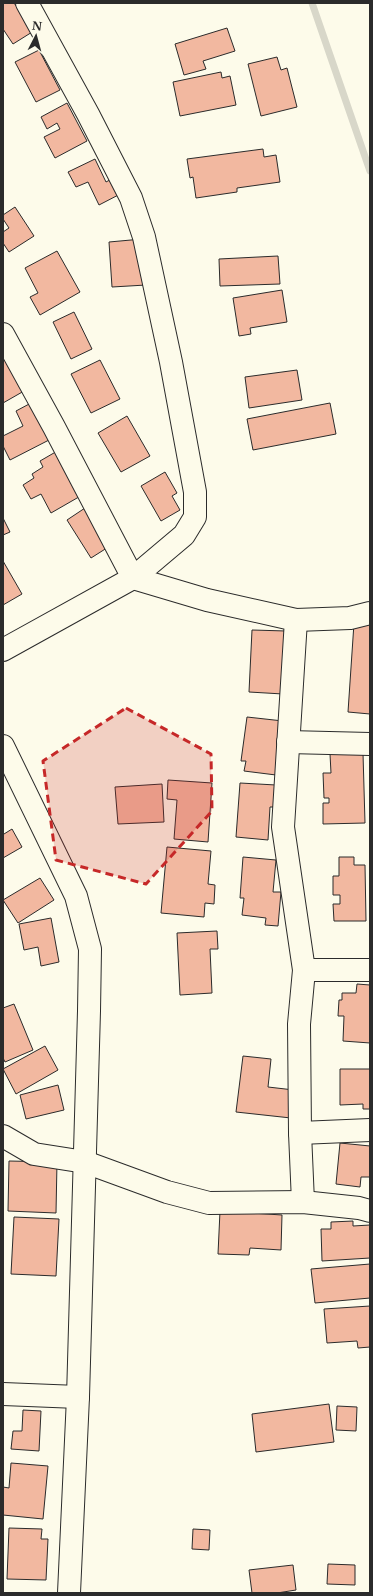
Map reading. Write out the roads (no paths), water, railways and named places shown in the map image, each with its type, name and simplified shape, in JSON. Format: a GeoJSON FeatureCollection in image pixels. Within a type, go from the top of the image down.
{"type":"FeatureCollection","features":[{"type":"Feature","properties":{"kind":"street"},"geometry":{"type":"LineString","coordinates":[[3,650],[133,578],[184,535],[195,517],[195,492],[171,362],[145,244],[131,198],[88,114],[27,3]]}},
{"type":"Feature","properties":{"kind":"street"},"geometry":{"type":"LineString","coordinates":[[3,334],[54,427],[133,578],[207,600],[296,620],[350,618],[370,613]]}},
{"type":"Feature","properties":{"kind":"street"},"geometry":{"type":"LineString","coordinates":[[296,620],[283,827],[304,970],[299,1024],[300,1133],[303,1202]]}},
{"type":"Feature","properties":{"kind":"street"},"geometry":{"type":"LineString","coordinates":[[288,742],[370,744]]}},
{"type":"Feature","properties":{"kind":"street"},"geometry":{"type":"LineString","coordinates":[[3,746],[76,896],[90,949],[78,1397],[69,1593]]}},
{"type":"Feature","properties":{"kind":"street"},"geometry":{"type":"LineString","coordinates":[[304,970],[370,970]]}},
{"type":"Feature","properties":{"kind":"street"},"geometry":{"type":"LineString","coordinates":[[300,1133],[370,1130]]}},
{"type":"Feature","properties":{"kind":"street"},"geometry":{"type":"LineString","coordinates":[[3,1136],[34,1154],[85,1162],[167,1192],[209,1204],[303,1202],[370,1210]]}},
{"type":"Feature","properties":{"kind":"street"},"geometry":{"type":"LineString","coordinates":[[3,1394],[78,1397]]}},
{"type":"Feature","properties":{"kind":"waterway"},"geometry":{"type":"LineString","coordinates":[[312,3],[370,171]]}}]}
